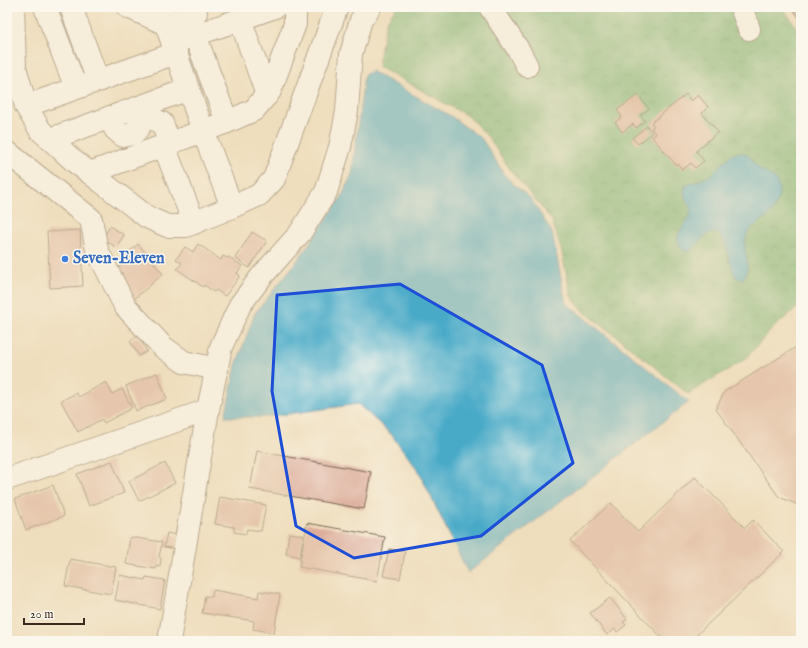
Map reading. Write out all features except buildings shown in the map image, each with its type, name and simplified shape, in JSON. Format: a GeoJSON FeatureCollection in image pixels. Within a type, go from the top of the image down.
{"type":"FeatureCollection","features":[{"type":"Feature","properties":{"kind":"street"},"geometry":{"type":"LineString","coordinates":[[45,7],[76,88]]}},
{"type":"Feature","properties":{"kind":"street"},"geometry":{"type":"LineString","coordinates":[[71,7],[98,81]]}},
{"type":"Feature","properties":{"kind":"street"},"geometry":{"type":"LineString","coordinates":[[128,7],[169,32],[195,35],[231,17],[275,7]]}},
{"type":"Feature","properties":{"kind":"street"},"geometry":{"type":"LineString","coordinates":[[26,106],[98,81],[196,13],[194,7]]}},
{"type":"Feature","properties":{"kind":"street"},"geometry":{"type":"LineString","coordinates":[[90,173],[167,145],[254,110],[270,91],[295,24],[295,7]]}},
{"type":"Feature","properties":{"kind":"street"},"geometry":{"type":"LineString","coordinates":[[16,8],[15,67],[26,106],[40,130],[76,162],[147,217],[167,226],[186,226],[259,195],[274,179],[337,7]]}},
{"type":"Feature","properties":{"kind":"street"},"geometry":{"type":"LineString","coordinates":[[169,641],[208,410],[221,347],[240,305],[261,277],[300,233],[326,192],[340,147],[346,111],[351,54],[361,20],[370,7]]}},
{"type":"Feature","properties":{"kind":"street"},"geometry":{"type":"LineString","coordinates":[[490,7],[518,49],[527,66]]}},
{"type":"Feature","properties":{"kind":"street"},"geometry":{"type":"LineString","coordinates":[[741,7],[749,29]]}},
{"type":"Feature","properties":{"kind":"street"},"geometry":{"type":"LineString","coordinates":[[231,17],[267,95]]}},
{"type":"Feature","properties":{"kind":"street"},"geometry":{"type":"LineString","coordinates":[[169,32],[203,131],[232,207]]}},
{"type":"Feature","properties":{"kind":"street"},"geometry":{"type":"LineString","coordinates":[[195,35],[226,122]]}},
{"type":"Feature","properties":{"kind":"street"},"geometry":{"type":"LineString","coordinates":[[50,139],[188,89]]}},
{"type":"Feature","properties":{"kind":"street"},"geometry":{"type":"LineString","coordinates":[[110,117],[115,129],[123,136],[133,134],[142,121],[152,118],[162,123],[167,145],[194,223]]}},
{"type":"Feature","properties":{"kind":"street"},"geometry":{"type":"LineString","coordinates":[[7,152],[91,219],[97,250],[124,306],[147,331],[163,347],[184,362],[216,369]]}},
{"type":"Feature","properties":{"kind":"street"},"geometry":{"type":"LineString","coordinates":[[7,480],[208,410]]}},
{"type":"Feature","properties":{"kind":"highlighted area"},"geometry":{"type":"Polygon","coordinates":[[[400,284],[542,365],[573,463],[481,536],[354,558],[296,526],[272,391],[277,295],[400,284]]]}},
{"type":"Feature","properties":{"kind":"green space"},"geometry":{"type":"Polygon","coordinates":[[[396,7],[782,7],[801,33],[801,307],[797,308],[775,326],[744,360],[688,394],[583,311],[571,296],[562,253],[552,220],[512,172],[488,137],[469,117],[378,67],[386,22],[396,7]]]}},
{"type":"Feature","properties":{"kind":"water"},"geometry":{"type":"Polygon","coordinates":[[[371,71],[451,116],[482,139],[506,177],[531,199],[552,232],[566,303],[689,402],[468,573],[418,470],[391,434],[358,404],[266,417],[225,417],[236,365],[255,313],[294,265],[341,198],[352,174],[364,75],[371,71]]]}},
{"type":"Feature","properties":{"kind":"water"},"geometry":{"type":"Polygon","coordinates":[[[739,152],[748,155],[757,167],[773,178],[778,185],[779,190],[777,203],[772,211],[751,229],[747,235],[745,246],[747,268],[743,279],[737,278],[734,273],[724,242],[721,236],[716,232],[703,237],[690,252],[682,249],[678,241],[679,233],[689,218],[691,211],[691,207],[685,197],[685,186],[710,176],[731,155],[739,152]]]}},
{"type":"Feature","properties":{"kind":"place","name":"Seven-Eleven"},"geometry":{"type":"Point","coordinates":[65,259]}}]}
